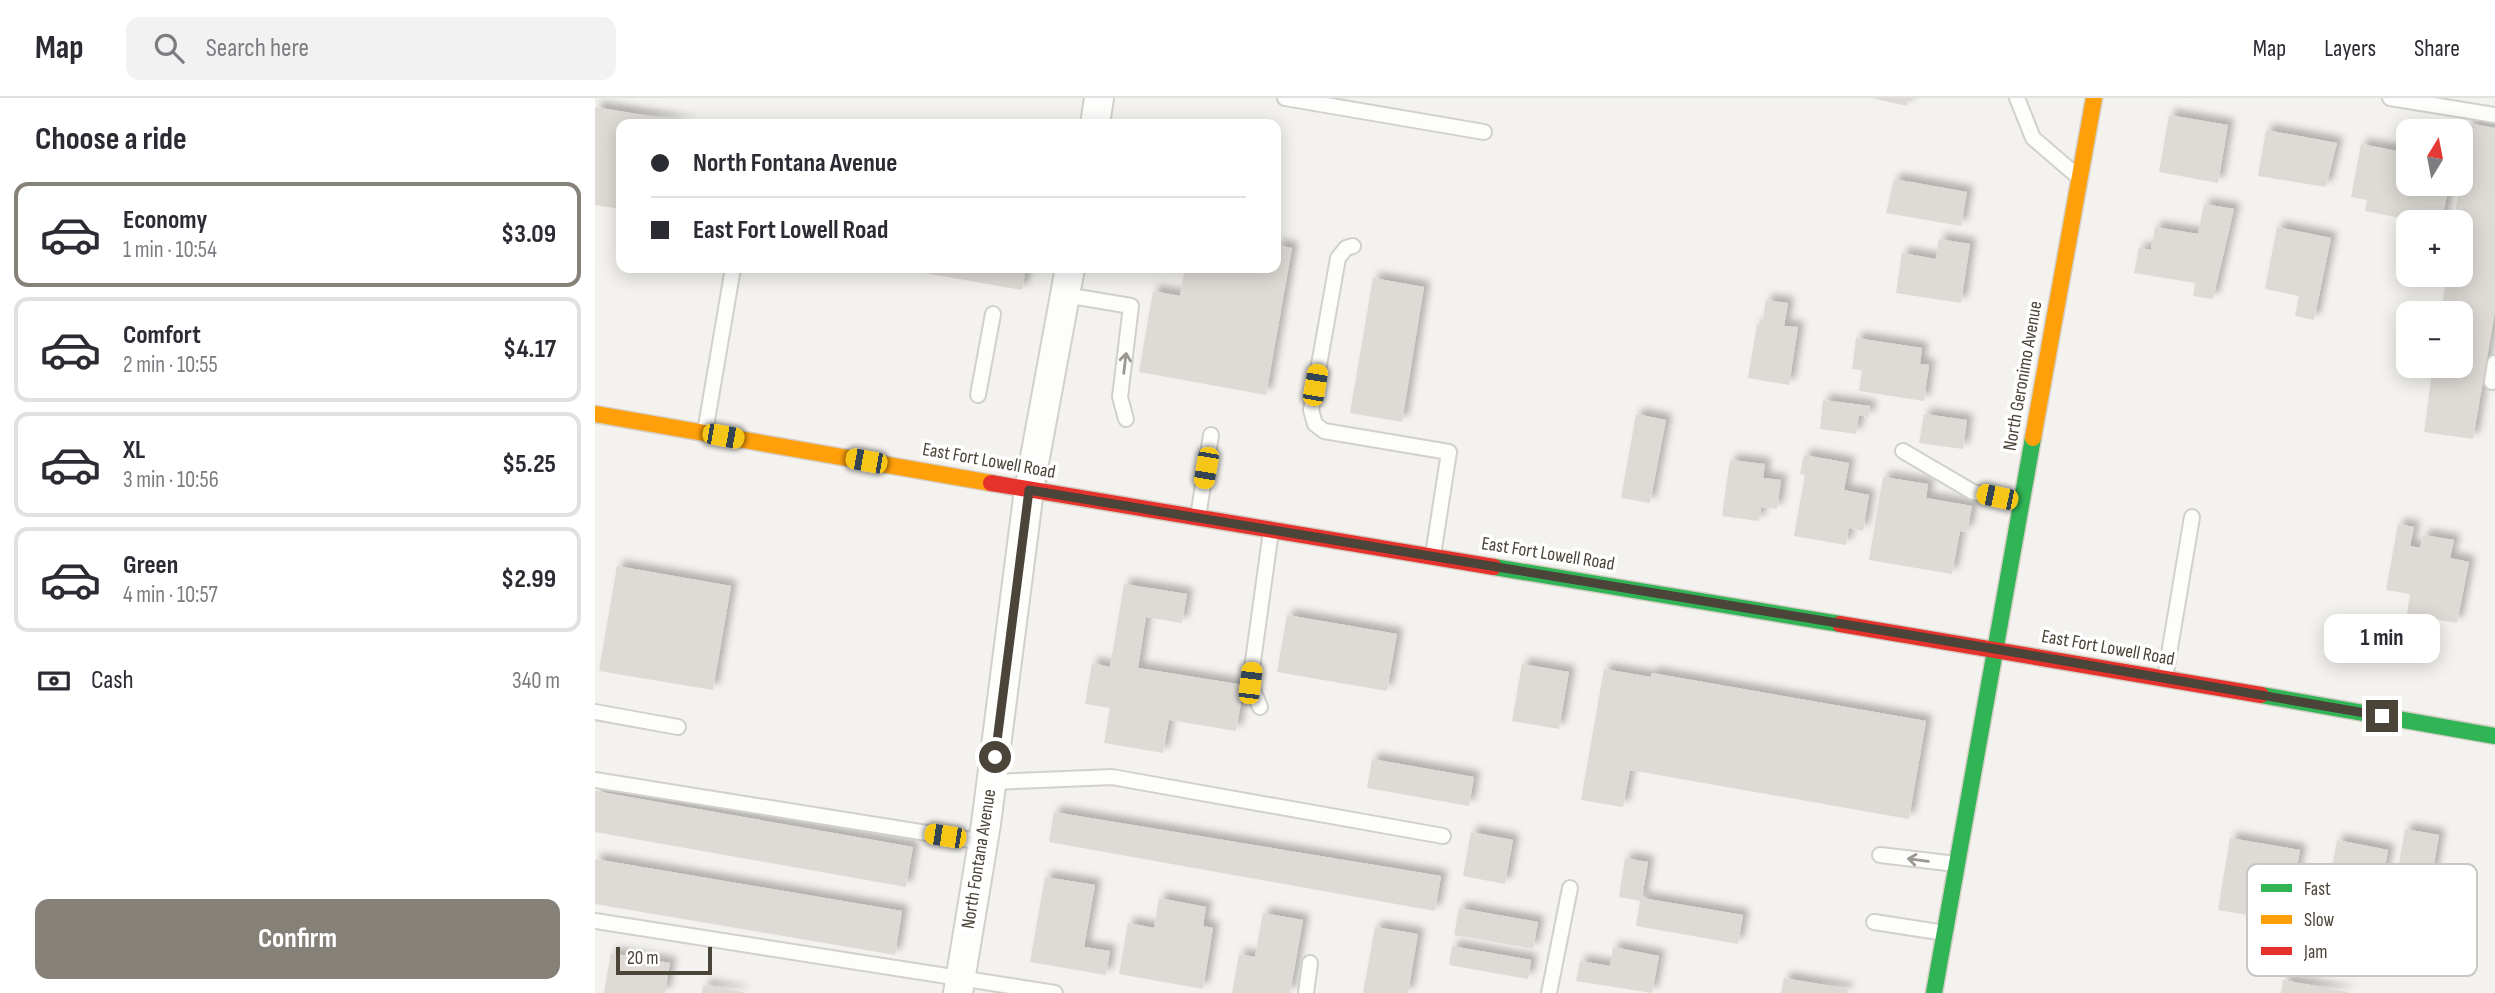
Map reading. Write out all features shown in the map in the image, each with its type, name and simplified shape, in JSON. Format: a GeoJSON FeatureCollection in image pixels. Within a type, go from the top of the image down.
{"type":"FeatureCollection","features":[{"type":"Feature","properties":{"kind":"main road","name":"North Geronimo Avenue"},"geometry":{"type":"LineString","coordinates":[[1934,993],[2094,98]]}},
{"type":"Feature","properties":{"kind":"main road","name":"East Fort Lowell Road"},"geometry":{"type":"LineString","coordinates":[[595,414],[1029,490],[1995,649],[2495,736]]}},
{"type":"Feature","properties":{"kind":"street"},"geometry":{"type":"LineString","coordinates":[[1096,119],[1099,98]]}},
{"type":"Feature","properties":{"kind":"street","name":"North Fontana Avenue"},"geometry":{"type":"LineString","coordinates":[[959,986],[992,782],[1029,490],[1067,281]]}},
{"type":"Feature","properties":{"kind":"lane"},"geometry":{"type":"LineString","coordinates":[[1285,98],[1485,132]]}},
{"type":"Feature","properties":{"kind":"lane"},"geometry":{"type":"LineString","coordinates":[[2017,98],[2033,138],[2080,178]]}},
{"type":"Feature","properties":{"kind":"lane"},"geometry":{"type":"LineString","coordinates":[[2390,98],[2495,115]]}},
{"type":"Feature","properties":{"kind":"lane"},"geometry":{"type":"LineString","coordinates":[[1353,246],[1346,248],[1338,258],[1311,410],[1315,424],[1324,430],[1449,452],[1433,556]]}},
{"type":"Feature","properties":{"kind":"lane"},"geometry":{"type":"LineString","coordinates":[[705,433],[732,273]]}},
{"type":"Feature","properties":{"kind":"lane"},"geometry":{"type":"LineString","coordinates":[[1067,281],[1131,306],[1121,397],[1126,419]]}},
{"type":"Feature","properties":{"kind":"lane"},"geometry":{"type":"LineString","coordinates":[[978,395],[993,314]]}},
{"type":"Feature","properties":{"kind":"lane"},"geometry":{"type":"LineString","coordinates":[[2492,382],[2495,363]]}},
{"type":"Feature","properties":{"kind":"lane"},"geometry":{"type":"LineString","coordinates":[[1198,518],[1211,435]]}},
{"type":"Feature","properties":{"kind":"lane"},"geometry":{"type":"LineString","coordinates":[[1903,451],[1973,492],[2021,502]]}},
{"type":"Feature","properties":{"kind":"lane"},"geometry":{"type":"LineString","coordinates":[[2164,679],[2192,517]]}},
{"type":"Feature","properties":{"kind":"lane"},"geometry":{"type":"LineString","coordinates":[[1260,707],[1250,683],[1271,530]]}},
{"type":"Feature","properties":{"kind":"lane"},"geometry":{"type":"LineString","coordinates":[[595,712],[678,727]]}},
{"type":"Feature","properties":{"kind":"lane"},"geometry":{"type":"LineString","coordinates":[[992,782],[1112,777],[1443,836]]}},
{"type":"Feature","properties":{"kind":"lane"},"geometry":{"type":"LineString","coordinates":[[595,779],[983,842]]}},
{"type":"Feature","properties":{"kind":"lane"},"geometry":{"type":"LineString","coordinates":[[1880,855],[1957,864]]}},
{"type":"Feature","properties":{"kind":"lane"},"geometry":{"type":"LineString","coordinates":[[1549,993],[1570,888]]}},
{"type":"Feature","properties":{"kind":"lane"},"geometry":{"type":"LineString","coordinates":[[595,921],[959,986],[1055,993]]}},
{"type":"Feature","properties":{"kind":"lane"},"geometry":{"type":"LineString","coordinates":[[1874,922],[1945,933]]}},
{"type":"Feature","properties":{"kind":"lane"},"geometry":{"type":"LineString","coordinates":[[1306,993],[1310,962]]}},
{"type":"Feature","properties":{"kind":"building"},"geometry":{"type":"Polygon","coordinates":[[[1872,98],[1908,98],[1907,106],[1872,98]]]}},
{"type":"Feature","properties":{"kind":"building"},"geometry":{"type":"Polygon","coordinates":[[[595,107],[667,119],[616,119],[616,208],[595,205],[595,107]]]}},
{"type":"Feature","properties":{"kind":"building"},"geometry":{"type":"Polygon","coordinates":[[[2169,115],[2228,125],[2218,183],[2159,172],[2169,115]]]}},
{"type":"Feature","properties":{"kind":"building"},"geometry":{"type":"Polygon","coordinates":[[[2473,124],[2495,128],[2495,311],[2473,439],[2424,432],[2431,378],[2473,378],[2473,301],[2443,301],[2445,287],[2473,287],[2473,210],[2456,210],[2458,196],[2473,196],[2473,124]]]}},
{"type":"Feature","properties":{"kind":"building"},"geometry":{"type":"Polygon","coordinates":[[[2266,130],[2337,143],[2326,187],[2258,176],[2266,130]]]}},
{"type":"Feature","properties":{"kind":"building"},"geometry":{"type":"Polygon","coordinates":[[[2361,144],[2396,151],[2396,196],[2447,196],[2444,210],[2396,210],[2396,217],[2365,211],[2367,200],[2351,197],[2361,144]]]}},
{"type":"Feature","properties":{"kind":"building"},"geometry":{"type":"Polygon","coordinates":[[[1894,179],[1967,192],[1961,226],[1886,213],[1894,179]]]}},
{"type":"Feature","properties":{"kind":"building"},"geometry":{"type":"Polygon","coordinates":[[[2204,204],[2234,209],[2213,299],[2193,296],[2195,283],[2134,273],[2139,248],[2151,250],[2155,227],[2198,234],[2204,204]]]}},
{"type":"Feature","properties":{"kind":"building"},"geometry":{"type":"Polygon","coordinates":[[[2277,227],[2331,238],[2314,320],[2295,316],[2299,296],[2265,289],[2277,227]]]}},
{"type":"Feature","properties":{"kind":"building"},"geometry":{"type":"Polygon","coordinates":[[[1939,239],[1970,244],[1961,303],[1896,293],[1902,253],[1936,259],[1939,239]]]}},
{"type":"Feature","properties":{"kind":"building"},"geometry":{"type":"Polygon","coordinates":[[[1281,246],[1292,248],[1266,395],[1139,372],[1153,291],[1180,296],[1184,273],[1281,273],[1281,246]]]}},
{"type":"Feature","properties":{"kind":"building"},"geometry":{"type":"Polygon","coordinates":[[[925,273],[1025,273],[1022,290],[925,273]]]}},
{"type":"Feature","properties":{"kind":"building"},"geometry":{"type":"Polygon","coordinates":[[[1373,278],[1424,287],[1402,422],[1350,413],[1373,278]]]}},
{"type":"Feature","properties":{"kind":"building"},"geometry":{"type":"Polygon","coordinates":[[[1766,300],[1788,303],[1784,326],[1798,327],[1789,385],[1748,378],[1757,324],[1762,324],[1766,300]]]}},
{"type":"Feature","properties":{"kind":"building"},"geometry":{"type":"Polygon","coordinates":[[[1856,338],[1922,348],[1920,364],[1929,365],[1924,401],[1859,391],[1862,370],[1852,369],[1856,338]]]}},
{"type":"Feature","properties":{"kind":"building"},"geometry":{"type":"Polygon","coordinates":[[[1823,400],[1870,406],[1869,417],[1859,415],[1856,434],[1820,429],[1823,400]]]}},
{"type":"Feature","properties":{"kind":"building"},"geometry":{"type":"Polygon","coordinates":[[[1636,414],[1666,420],[1650,503],[1621,498],[1636,414]]]}},
{"type":"Feature","properties":{"kind":"building"},"geometry":{"type":"Polygon","coordinates":[[[1924,414],[1967,420],[1963,449],[1919,443],[1924,414]]]}},
{"type":"Feature","properties":{"kind":"building"},"geometry":{"type":"Polygon","coordinates":[[[1804,455],[1849,463],[1844,490],[1869,495],[1863,531],[1849,528],[1846,545],[1794,536],[1805,475],[1800,474],[1804,455]]]}},
{"type":"Feature","properties":{"kind":"building"},"geometry":{"type":"Polygon","coordinates":[[[1730,460],[1765,464],[1763,478],[1781,480],[1777,509],[1761,507],[1759,521],[1722,516],[1730,460]]]}},
{"type":"Feature","properties":{"kind":"building"},"geometry":{"type":"Polygon","coordinates":[[[1883,477],[1928,484],[1926,498],[1972,506],[1967,532],[1960,531],[1952,574],[1869,560],[1883,477]]]}},
{"type":"Feature","properties":{"kind":"building"},"geometry":{"type":"Polygon","coordinates":[[[2398,524],[2414,527],[2410,546],[2420,548],[2423,535],[2454,540],[2450,558],[2469,562],[2457,623],[2407,614],[2410,594],[2386,590],[2398,524]]]}},
{"type":"Feature","properties":{"kind":"building"},"geometry":{"type":"Polygon","coordinates":[[[617,566],[731,586],[713,690],[599,671],[617,566]]]}},
{"type":"Feature","properties":{"kind":"building"},"geometry":{"type":"Polygon","coordinates":[[[1124,584],[1187,594],[1182,623],[1146,617],[1138,668],[1244,685],[1236,731],[1169,720],[1163,753],[1104,743],[1110,708],[1085,704],[1092,663],[1110,667],[1124,584]]]}},
{"type":"Feature","properties":{"kind":"building"},"geometry":{"type":"Polygon","coordinates":[[[1287,615],[1397,634],[1387,691],[1277,672],[1287,615]]]}},
{"type":"Feature","properties":{"kind":"building"},"geometry":{"type":"Polygon","coordinates":[[[1522,664],[1569,672],[1559,729],[1512,721],[1522,664]]]}},
{"type":"Feature","properties":{"kind":"building"},"geometry":{"type":"Polygon","coordinates":[[[1604,669],[1651,677],[1652,673],[1926,721],[1909,819],[1630,770],[1623,807],[1581,800],[1604,669]]]}},
{"type":"Feature","properties":{"kind":"building"},"geometry":{"type":"Polygon","coordinates":[[[1372,759],[1474,777],[1469,806],[1367,788],[1372,759]]]}},
{"type":"Feature","properties":{"kind":"building"},"geometry":{"type":"Polygon","coordinates":[[[595,791],[913,847],[906,887],[595,832],[595,791]]]}},
{"type":"Feature","properties":{"kind":"building"},"geometry":{"type":"Polygon","coordinates":[[[1054,812],[1441,876],[1435,911],[1049,842],[1054,812]]]}},
{"type":"Feature","properties":{"kind":"building"},"geometry":{"type":"Polygon","coordinates":[[[2405,829],[2439,835],[2434,864],[2399,864],[2405,829]]]}},
{"type":"Feature","properties":{"kind":"building"},"geometry":{"type":"Polygon","coordinates":[[[1471,832],[1513,840],[1505,884],[1463,876],[1471,832]]]}},
{"type":"Feature","properties":{"kind":"building"},"geometry":{"type":"Polygon","coordinates":[[[2230,838],[2300,850],[2297,864],[2247,864],[2247,915],[2218,910],[2230,838]]]}},
{"type":"Feature","properties":{"kind":"building"},"geometry":{"type":"Polygon","coordinates":[[[2337,840],[2388,850],[2386,864],[2333,864],[2337,840]]]}},
{"type":"Feature","properties":{"kind":"building"},"geometry":{"type":"Polygon","coordinates":[[[1625,858],[1648,862],[1642,898],[1743,915],[1738,944],[1636,926],[1640,901],[1619,897],[1625,858]]]}},
{"type":"Feature","properties":{"kind":"building"},"geometry":{"type":"Polygon","coordinates":[[[595,859],[902,911],[895,955],[595,904],[595,859]]]}},
{"type":"Feature","properties":{"kind":"building"},"geometry":{"type":"Polygon","coordinates":[[[1045,877],[1095,885],[1084,947],[1110,951],[1106,975],[1030,962],[1045,877]]]}},
{"type":"Feature","properties":{"kind":"building"},"geometry":{"type":"Polygon","coordinates":[[[1159,898],[1206,907],[1203,926],[1213,928],[1203,989],[1119,974],[1128,923],[1154,928],[1159,898]]]}},
{"type":"Feature","properties":{"kind":"building"},"geometry":{"type":"Polygon","coordinates":[[[1459,908],[1538,922],[1533,949],[1454,935],[1459,908]]]}},
{"type":"Feature","properties":{"kind":"building"},"geometry":{"type":"Polygon","coordinates":[[[1263,913],[1303,920],[1290,993],[1232,993],[1239,954],[1255,957],[1263,913]]]}},
{"type":"Feature","properties":{"kind":"building"},"geometry":{"type":"Polygon","coordinates":[[[1375,927],[1418,934],[1408,993],[1363,993],[1375,927]]]}},
{"type":"Feature","properties":{"kind":"building"},"geometry":{"type":"Polygon","coordinates":[[[1452,946],[1531,960],[1528,979],[1449,965],[1452,946]]]}},
{"type":"Feature","properties":{"kind":"building"},"geometry":{"type":"Polygon","coordinates":[[[1613,947],[1659,956],[1652,993],[1576,981],[1580,961],[1610,966],[1613,947]]]}},
{"type":"Feature","properties":{"kind":"building"},"geometry":{"type":"Polygon","coordinates":[[[611,953],[670,963],[665,993],[604,993],[611,953]]]}},
{"type":"Feature","properties":{"kind":"building"},"geometry":{"type":"Polygon","coordinates":[[[1784,978],[1848,989],[1847,993],[1781,993],[1784,978]]]}},
{"type":"Feature","properties":{"kind":"building"},"geometry":{"type":"Polygon","coordinates":[[[2283,980],[2348,992],[2348,993],[2281,993],[2283,980]]]}},
{"type":"Feature","properties":{"kind":"building"},"geometry":{"type":"Polygon","coordinates":[[[703,985],[743,992],[743,993],[702,993],[703,985]]]}},
{"type":"Feature","properties":{"kind":"traffic: fast"},"geometry":{"type":"LineString","coordinates":[[1934,993],[2033,438]]}},
{"type":"Feature","properties":{"kind":"traffic: fast"},"geometry":{"type":"LineString","coordinates":[[1494,567],[1840,624]]}},
{"type":"Feature","properties":{"kind":"traffic: fast"},"geometry":{"type":"LineString","coordinates":[[2261,695],[2495,736]]}},
{"type":"Feature","properties":{"kind":"traffic: slow"},"geometry":{"type":"LineString","coordinates":[[2033,438],[2094,98]]}},
{"type":"Feature","properties":{"kind":"traffic: slow"},"geometry":{"type":"LineString","coordinates":[[595,414],[991,483]]}},
{"type":"Feature","properties":{"kind":"traffic: jam"},"geometry":{"type":"LineString","coordinates":[[991,483],[1494,567]]}},
{"type":"Feature","properties":{"kind":"traffic: jam"},"geometry":{"type":"LineString","coordinates":[[1840,624],[2261,695]]}},
{"type":"Feature","properties":{"kind":"route"},"geometry":{"type":"LineString","coordinates":[[995,757],[1029,490],[1995,649],[2382,716]]}}]}
